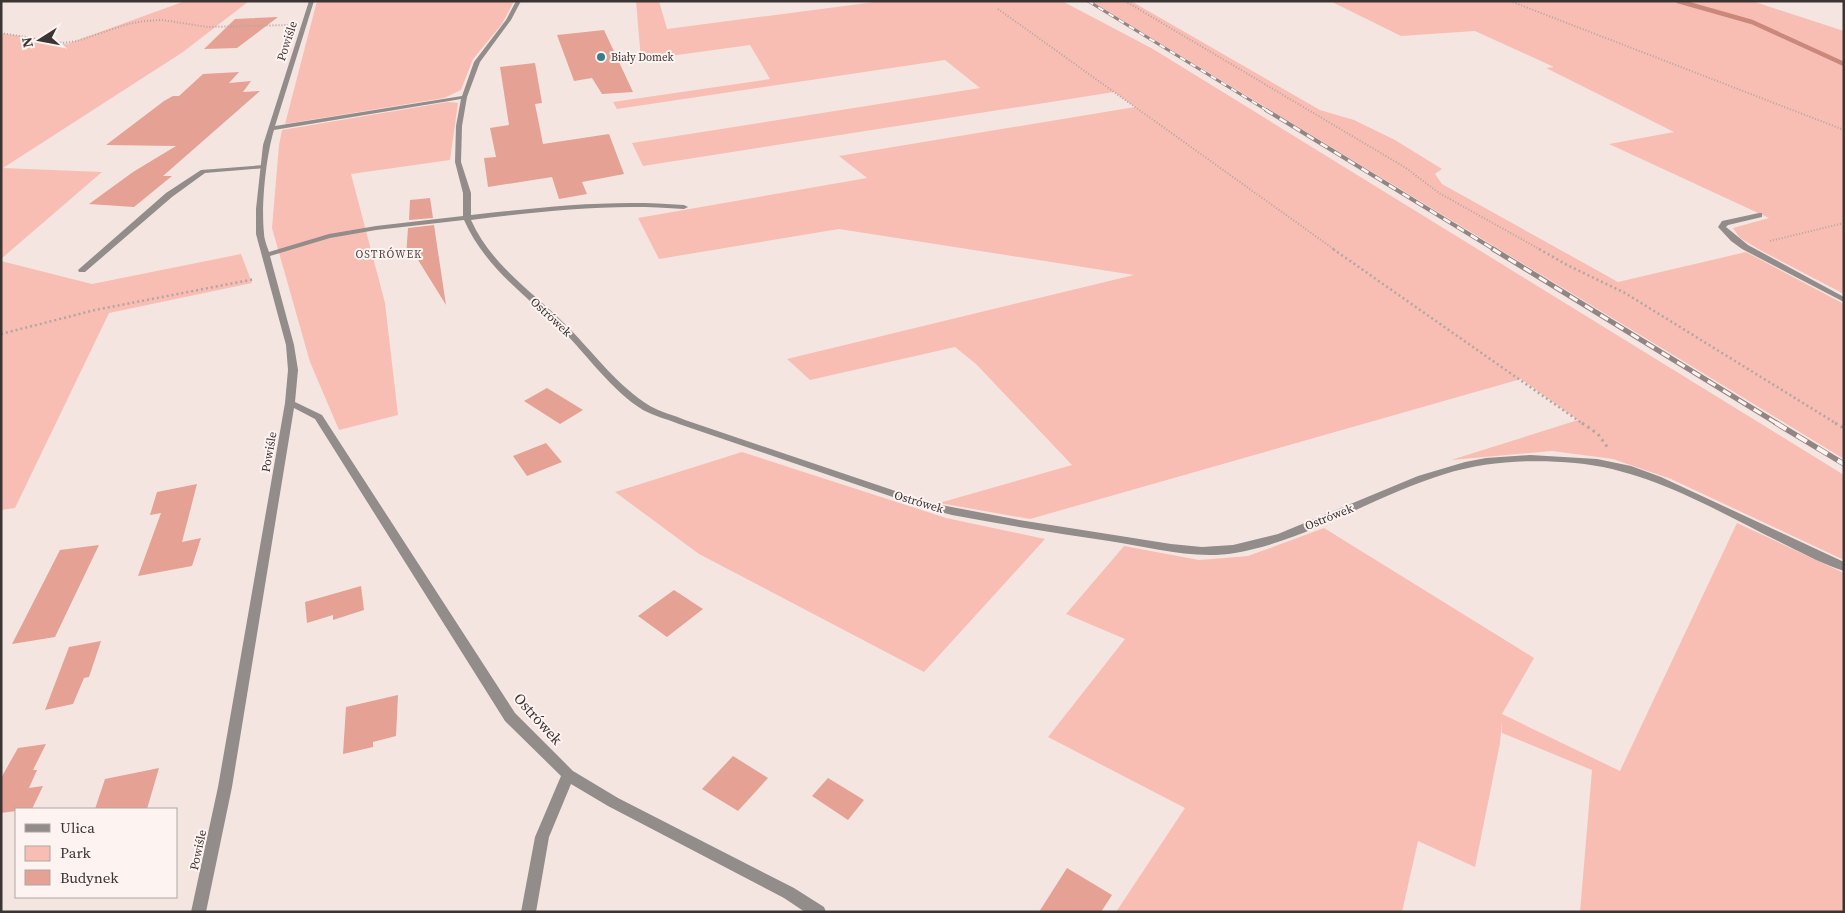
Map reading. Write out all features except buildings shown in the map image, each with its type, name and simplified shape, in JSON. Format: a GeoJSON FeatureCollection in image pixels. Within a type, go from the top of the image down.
{"type":"FeatureCollection","features":[{"type":"Feature","properties":{"kind":"street","name":"Powiśle"},"geometry":{"type":"LineString","coordinates":[[198,912],[225,787],[290,403],[293,370],[290,345],[260,234],[266,145],[312,1]]}},
{"type":"Feature","properties":{"kind":"street","name":"Ostrówek"},"geometry":{"type":"LineString","coordinates":[[519,1],[508,20],[477,62],[464,98],[459,126],[458,162],[467,193],[467,219],[476,239],[510,279],[566,329],[621,388],[647,408],[682,422],[929,506],[966,515],[1190,550],[1233,549],[1268,540],[1317,523],[1422,478],[1463,465],[1500,459],[1543,458],[1598,462],[1634,470],[1680,488],[1844,567]]}},
{"type":"Feature","properties":{"kind":"street"},"geometry":{"type":"LineString","coordinates":[[271,130],[403,106],[464,98]]}},
{"type":"Feature","properties":{"kind":"street"},"geometry":{"type":"LineString","coordinates":[[82,270],[169,195],[203,171],[264,167]]}},
{"type":"Feature","properties":{"kind":"street"},"geometry":{"type":"LineString","coordinates":[[266,255],[350,232],[590,205],[647,204],[684,207]]}},
{"type":"Feature","properties":{"kind":"street"},"geometry":{"type":"LineString","coordinates":[[1759,215],[1725,224],[1722,227],[1745,247],[1844,300]]}},
{"type":"Feature","properties":{"kind":"street","name":"Ostrówek"},"geometry":{"type":"LineString","coordinates":[[290,403],[319,417],[510,717],[568,775],[612,802],[789,893],[819,912]]}},
{"type":"Feature","properties":{"kind":"street"},"geometry":{"type":"LineString","coordinates":[[528,912],[542,837],[568,775]]}},
{"type":"Feature","properties":{"kind":"path"},"geometry":{"type":"LineString","coordinates":[[1125,1],[1406,168],[1439,193],[1488,219],[1567,266],[1625,293],[1844,428]]}},
{"type":"Feature","properties":{"kind":"path"},"geometry":{"type":"LineString","coordinates":[[1510,1],[1844,130]]}},
{"type":"Feature","properties":{"kind":"path"},"geometry":{"type":"LineString","coordinates":[[998,9],[1368,274],[1598,434],[1618,466]]}},
{"type":"Feature","properties":{"kind":"path"},"geometry":{"type":"LineString","coordinates":[[1,33],[63,43],[77,41],[113,28],[146,21],[162,20],[219,28],[305,24]]}},
{"type":"Feature","properties":{"kind":"path"},"geometry":{"type":"LineString","coordinates":[[1745,247],[1844,223]]}},
{"type":"Feature","properties":{"kind":"path"},"geometry":{"type":"LineString","coordinates":[[1,334],[101,309],[271,276]]}},
{"type":"Feature","properties":{"kind":"green space"},"geometry":{"type":"Polygon","coordinates":[[[185,1],[249,1],[183,52],[3,168],[102,172],[1,259],[1,33],[47,40],[55,44],[67,44],[185,1]]]}},
{"type":"Feature","properties":{"kind":"green space"},"geometry":{"type":"Polygon","coordinates":[[[317,1],[514,1],[502,24],[473,59],[461,90],[444,98],[285,124],[317,1]]]}},
{"type":"Feature","properties":{"kind":"green space"},"geometry":{"type":"Polygon","coordinates":[[[636,1],[659,1],[667,29],[882,1],[1062,1],[1153,49],[1844,475],[1844,560],[1671,479],[1613,459],[1552,451],[1451,460],[1578,420],[1521,379],[1030,519],[939,503],[1072,465],[976,364],[955,347],[810,380],[787,359],[1134,275],[839,229],[659,259],[638,218],[867,178],[839,156],[1135,107],[1114,92],[643,166],[632,143],[980,88],[945,60],[617,109],[613,102],[770,79],[750,45],[641,60],[636,1]]]}},
{"type":"Feature","properties":{"kind":"green space"},"geometry":{"type":"Polygon","coordinates":[[[1091,1],[1131,1],[1320,110],[1354,120],[1395,140],[1442,169],[1435,174],[1442,184],[1618,282],[1746,252],[1844,304],[1844,459],[1091,1]]]}},
{"type":"Feature","properties":{"kind":"green space"},"geometry":{"type":"Polygon","coordinates":[[[1330,1],[1752,1],[1844,31],[1844,294],[1760,250],[1740,238],[1733,228],[1769,218],[1609,144],[1674,132],[1546,68],[1554,67],[1475,31],[1401,36],[1330,1]]]}},
{"type":"Feature","properties":{"kind":"green space"},"geometry":{"type":"Polygon","coordinates":[[[448,102],[458,103],[450,160],[351,174],[385,303],[398,415],[339,430],[310,362],[272,228],[282,130],[448,102]]]}},
{"type":"Feature","properties":{"kind":"green space"},"geometry":{"type":"Polygon","coordinates":[[[241,254],[252,283],[109,313],[15,508],[1,510],[1,261],[92,284],[241,254]]]}},
{"type":"Feature","properties":{"kind":"green space"},"geometry":{"type":"Polygon","coordinates":[[[742,452],[946,518],[1045,539],[924,672],[699,554],[615,492],[742,452]]]}},
{"type":"Feature","properties":{"kind":"green space"},"geometry":{"type":"Polygon","coordinates":[[[1737,523],[1844,573],[1844,912],[1580,912],[1592,770],[1502,733],[1502,722],[1500,743],[1475,867],[1418,841],[1402,912],[1116,912],[1185,808],[1048,737],[1125,639],[1066,614],[1124,546],[1199,560],[1248,556],[1324,528],[1534,658],[1502,714],[1620,771],[1737,523]]]}},
{"type":"Feature","properties":{"kind":"waterway"},"geometry":{"type":"LineString","coordinates":[[1678,1],[1752,22],[1844,64]]}},
{"type":"Feature","properties":{"kind":"railway"},"geometry":{"type":"LineString","coordinates":[[1088,1],[1268,111]]}},
{"type":"Feature","properties":{"kind":"railway"},"geometry":{"type":"LineString","coordinates":[[1266,110],[1495,250]]}},
{"type":"Feature","properties":{"kind":"railway"},"geometry":{"type":"LineString","coordinates":[[1493,249],[1778,424]]}},
{"type":"Feature","properties":{"kind":"railway"},"geometry":{"type":"LineString","coordinates":[[1776,423],[1844,464]]}},
{"type":"Feature","properties":{"kind":"place","name":"Biały Domek"},"geometry":{"type":"Point","coordinates":[601,57]}},
{"type":"Feature","properties":{"kind":"district","name":"OSTRÓWEK"},"geometry":{"type":"Point","coordinates":[389,254]}}]}
